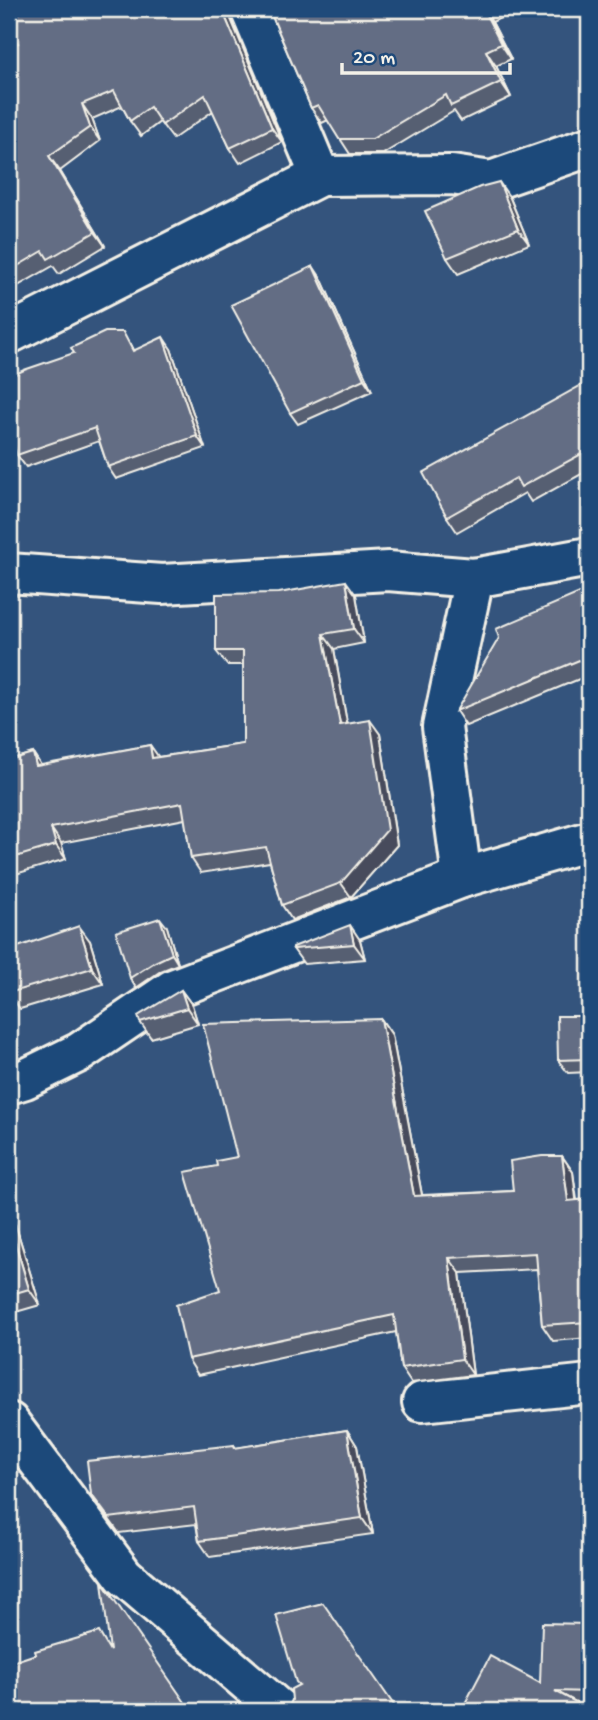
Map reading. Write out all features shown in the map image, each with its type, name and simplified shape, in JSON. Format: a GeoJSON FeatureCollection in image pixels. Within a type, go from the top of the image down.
{"type":"FeatureCollection","features":[{"type":"Feature","properties":{"kind":"street"},"geometry":{"type":"LineString","coordinates":[[9,17],[19,9]]}},
{"type":"Feature","properties":{"kind":"street"},"geometry":{"type":"LineString","coordinates":[[250,9],[320,176]]}},
{"type":"Feature","properties":{"kind":"street"},"geometry":{"type":"LineString","coordinates":[[9,334],[320,176],[452,175],[491,181],[589,147]]}},
{"type":"Feature","properties":{"kind":"street"},"geometry":{"type":"LineString","coordinates":[[9,573],[162,584],[388,571],[474,578],[589,557]]}},
{"type":"Feature","properties":{"kind":"street"},"geometry":{"type":"LineString","coordinates":[[462,878],[442,727],[474,578]]}},
{"type":"Feature","properties":{"kind":"street"},"geometry":{"type":"LineString","coordinates":[[9,1084],[80,1052],[173,989],[462,878],[589,841]]}},
{"type":"Feature","properties":{"kind":"street"},"geometry":{"type":"LineString","coordinates":[[422,1402],[589,1384]]}},
{"type":"Feature","properties":{"kind":"street"},"geometry":{"type":"LineString","coordinates":[[9,1422],[124,1576],[281,1711]]}},
{"type":"Feature","properties":{"kind":"building"},"geometry":{"type":"Polygon","coordinates":[[[25,9],[222,9],[272,128],[230,148],[205,95],[162,125],[150,107],[130,121],[114,91],[82,104],[90,127],[49,156],[95,232],[48,259],[43,251],[9,271],[9,50],[18,43],[9,31],[9,21],[25,9]]]}},
{"type":"Feature","properties":{"kind":"building"},"geometry":{"type":"Polygon","coordinates":[[[269,9],[483,9],[501,44],[486,51],[501,82],[451,106],[446,95],[372,139],[339,139],[318,105],[311,108],[269,9]]]}},
{"type":"Feature","properties":{"kind":"building"},"geometry":{"type":"Polygon","coordinates":[[[499,182],[518,229],[447,258],[425,211],[480,187],[499,182]]]}},
{"type":"Feature","properties":{"kind":"building"},"geometry":{"type":"Polygon","coordinates":[[[313,266],[364,379],[290,413],[231,305],[313,266]]]}},
{"type":"Feature","properties":{"kind":"building"},"geometry":{"type":"Polygon","coordinates":[[[105,332],[123,332],[133,351],[163,337],[197,436],[108,467],[95,428],[17,455],[9,430],[9,377],[74,353],[71,348],[105,332]]]}},
{"type":"Feature","properties":{"kind":"building"},"geometry":{"type":"Polygon","coordinates":[[[589,381],[589,450],[521,487],[516,478],[447,517],[423,473],[589,381]]]}},
{"type":"Feature","properties":{"kind":"building"},"geometry":{"type":"Polygon","coordinates":[[[346,581],[354,629],[323,634],[340,725],[370,720],[387,830],[341,883],[282,905],[266,847],[191,858],[182,803],[51,828],[56,845],[9,859],[9,760],[33,753],[36,766],[150,745],[152,758],[243,744],[243,651],[216,651],[216,594],[279,593],[346,581]]]}},
{"type":"Feature","properties":{"kind":"building"},"geometry":{"type":"Polygon","coordinates":[[[589,589],[589,656],[456,711],[499,638],[496,629],[589,589]]]}},
{"type":"Feature","properties":{"kind":"building"},"geometry":{"type":"Polygon","coordinates":[[[160,918],[172,954],[130,978],[116,932],[160,918]]]}},
{"type":"Feature","properties":{"kind":"building"},"geometry":{"type":"Polygon","coordinates":[[[350,925],[354,944],[293,949],[293,947],[350,925]]]}},
{"type":"Feature","properties":{"kind":"building"},"geometry":{"type":"Polygon","coordinates":[[[79,926],[92,968],[9,993],[9,950],[79,926]]]}},
{"type":"Feature","properties":{"kind":"building"},"geometry":{"type":"Polygon","coordinates":[[[181,990],[187,1008],[140,1022],[138,1016],[181,990]]]}},
{"type":"Feature","properties":{"kind":"building"},"geometry":{"type":"Polygon","coordinates":[[[557,1016],[589,1016],[589,1059],[558,1060],[557,1016]]]}},
{"type":"Feature","properties":{"kind":"building"},"geometry":{"type":"Polygon","coordinates":[[[381,1019],[414,1196],[513,1191],[510,1161],[562,1156],[568,1201],[589,1199],[589,1322],[542,1325],[536,1253],[449,1258],[462,1359],[401,1368],[394,1315],[188,1359],[176,1305],[220,1290],[185,1172],[217,1166],[216,1161],[237,1157],[203,1024],[381,1019]]]}},
{"type":"Feature","properties":{"kind":"building"},"geometry":{"type":"Polygon","coordinates":[[[9,1222],[29,1289],[9,1295],[9,1222]]]}},
{"type":"Feature","properties":{"kind":"building"},"geometry":{"type":"Polygon","coordinates":[[[347,1430],[362,1518],[199,1541],[194,1507],[109,1518],[91,1494],[87,1461],[234,1445],[235,1448],[347,1430]]]}},
{"type":"Feature","properties":{"kind":"building"},"geometry":{"type":"Polygon","coordinates":[[[102,1582],[191,1711],[9,1711],[9,1663],[36,1654],[35,1651],[99,1632],[110,1651],[102,1582]]]}},
{"type":"Feature","properties":{"kind":"building"},"geometry":{"type":"Polygon","coordinates":[[[323,1603],[398,1711],[287,1711],[292,1700],[291,1689],[299,1685],[276,1615],[323,1603]]]}},
{"type":"Feature","properties":{"kind":"building"},"geometry":{"type":"Polygon","coordinates":[[[542,1623],[589,1624],[589,1692],[555,1691],[589,1711],[461,1711],[490,1656],[540,1683],[542,1623]]]}},
{"type":"Feature","properties":{"kind":"building"},"geometry":{"type":"Polygon","coordinates":[[[249,1707],[257,1711],[239,1711],[249,1707]]]}}]}
